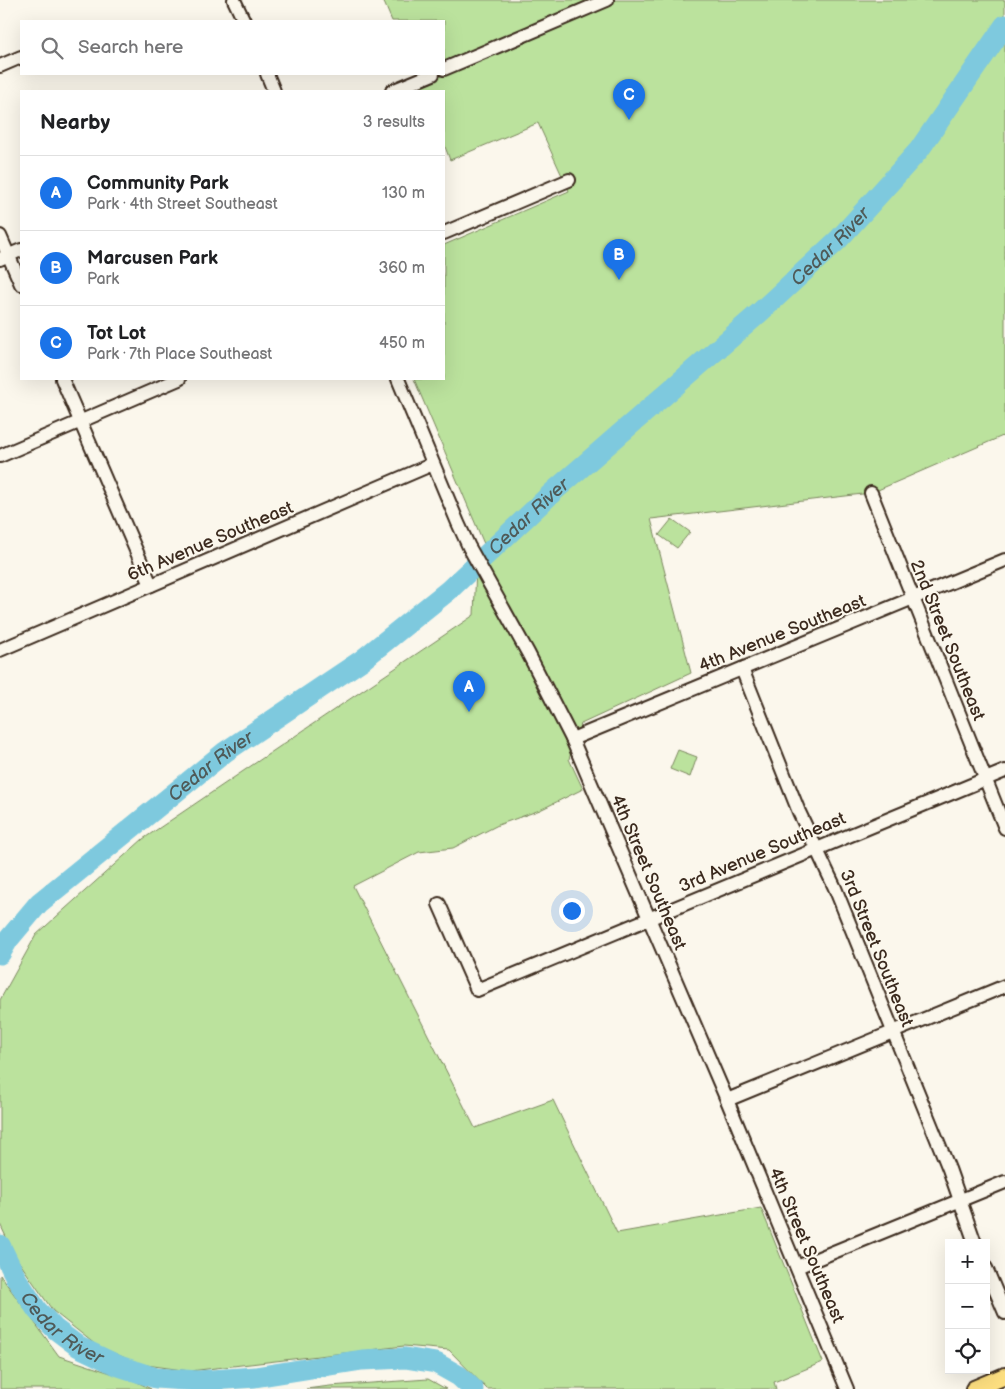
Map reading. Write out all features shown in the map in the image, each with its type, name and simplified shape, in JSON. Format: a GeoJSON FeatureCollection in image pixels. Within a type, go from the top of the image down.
{"type":"FeatureCollection","features":[{"type":"Feature","properties":{"kind":"main road"},"geometry":{"type":"LineString","coordinates":[[974,1389],[1005,1376]]}},
{"type":"Feature","properties":{"kind":"street"},"geometry":{"type":"LineString","coordinates":[[234,0],[244,20]]}},
{"type":"Feature","properties":{"kind":"street"},"geometry":{"type":"LineString","coordinates":[[445,69],[607,0]]}},
{"type":"Feature","properties":{"kind":"street"},"geometry":{"type":"LineString","coordinates":[[0,66],[20,57]]}},
{"type":"Feature","properties":{"kind":"street"},"geometry":{"type":"LineString","coordinates":[[266,75],[274,90]]}},
{"type":"Feature","properties":{"kind":"street"},"geometry":{"type":"LineString","coordinates":[[394,90],[431,75]]}},
{"type":"Feature","properties":{"kind":"street"},"geometry":{"type":"LineString","coordinates":[[445,233],[569,180]]}},
{"type":"Feature","properties":{"kind":"street"},"geometry":{"type":"LineString","coordinates":[[0,236],[4,257],[20,282]]}},
{"type":"Feature","properties":{"kind":"street"},"geometry":{"type":"LineString","coordinates":[[4,257],[20,250]]}},
{"type":"Feature","properties":{"kind":"street"},"geometry":{"type":"LineString","coordinates":[[62,380],[151,585]]}},
{"type":"Feature","properties":{"kind":"street"},"geometry":{"type":"LineString","coordinates":[[0,456],[177,380]]}},
{"type":"Feature","properties":{"kind":"street","name":"4th Street Southeast"},"geometry":{"type":"LineString","coordinates":[[398,380],[458,524],[572,739],[650,918],[848,1389]]}},
{"type":"Feature","properties":{"kind":"street","name":"6th Avenue Southeast"},"geometry":{"type":"LineString","coordinates":[[0,650],[433,464]]}},
{"type":"Feature","properties":{"kind":"street","name":"2nd Street Southeast"},"geometry":{"type":"LineString","coordinates":[[871,493],[1005,828]]}},
{"type":"Feature","properties":{"kind":"street","name":"4th Avenue Southeast"},"geometry":{"type":"LineString","coordinates":[[572,739],[1005,560]]}},
{"type":"Feature","properties":{"kind":"street","name":"3rd Street Southeast"},"geometry":{"type":"LineString","coordinates":[[742,669],[799,812],[835,888],[949,1169],[974,1239]]}},
{"type":"Feature","properties":{"kind":"street","name":"3rd Avenue Southeast"},"geometry":{"type":"LineString","coordinates":[[440,904],[477,990],[1005,771]]}},
{"type":"Feature","properties":{"kind":"street"},"geometry":{"type":"LineString","coordinates":[[727,1100],[1005,986]]}},
{"type":"Feature","properties":{"kind":"street"},"geometry":{"type":"LineString","coordinates":[[797,1268],[1005,1182]]}},
{"type":"Feature","properties":{"kind":"street"},"geometry":{"type":"LineString","coordinates":[[990,1277],[1005,1313]]}},
{"type":"Feature","properties":{"kind":"green space"},"geometry":{"type":"Polygon","coordinates":[[[383,0],[1005,0],[1005,435],[871,493],[651,519],[691,673],[581,724],[569,759],[583,789],[540,810],[498,825],[453,848],[419,852],[353,886],[475,1128],[553,1100],[617,1233],[761,1208],[823,1362],[774,1382],[776,1389],[487,1389],[449,1350],[404,1346],[190,1371],[139,1364],[96,1345],[53,1311],[15,1256],[0,1224],[0,1000],[36,935],[143,839],[474,615],[476,568],[490,558],[414,380],[445,380],[445,245],[569,191],[538,123],[450,160],[445,147],[445,90],[422,90],[414,75],[445,75],[445,20],[392,20],[383,0]]]}},
{"type":"Feature","properties":{"kind":"green space"},"geometry":{"type":"Polygon","coordinates":[[[672,519],[690,532],[677,548],[659,535],[672,519]]]}},
{"type":"Feature","properties":{"kind":"green space"},"geometry":{"type":"Polygon","coordinates":[[[678,750],[697,757],[690,777],[670,769],[678,750]]]}},
{"type":"Feature","properties":{"kind":"green space"},"geometry":{"type":"Polygon","coordinates":[[[0,1275],[59,1356],[135,1381],[151,1389],[0,1389],[0,1275]]]}},
{"type":"Feature","properties":{"kind":"green space"},"geometry":{"type":"Polygon","coordinates":[[[428,1379],[446,1389],[306,1389],[330,1386],[428,1379]]]}},
{"type":"Feature","properties":{"kind":"waterway","name":"Cedar River"},"geometry":{"type":"LineString","coordinates":[[0,954],[8,940],[39,903],[225,752],[362,660],[449,590],[553,492],[758,314],[838,240],[919,150],[1005,25]]}},
{"type":"Feature","properties":{"kind":"waterway","name":"Cedar River"},"geometry":{"type":"LineString","coordinates":[[0,1245],[16,1278],[37,1310],[55,1329],[79,1347],[119,1366],[156,1378],[198,1381],[255,1377],[362,1360],[405,1358],[436,1363],[459,1376],[473,1389]]}},
{"type":"Feature","properties":{"kind":"place","name":"Tot Lot"},"geometry":{"type":"Point","coordinates":[629,120]}},
{"type":"Feature","properties":{"kind":"place","name":"Marcusen Park"},"geometry":{"type":"Point","coordinates":[619,280]}},
{"type":"Feature","properties":{"kind":"place","name":"Community Park"},"geometry":{"type":"Point","coordinates":[469,712]}}]}
